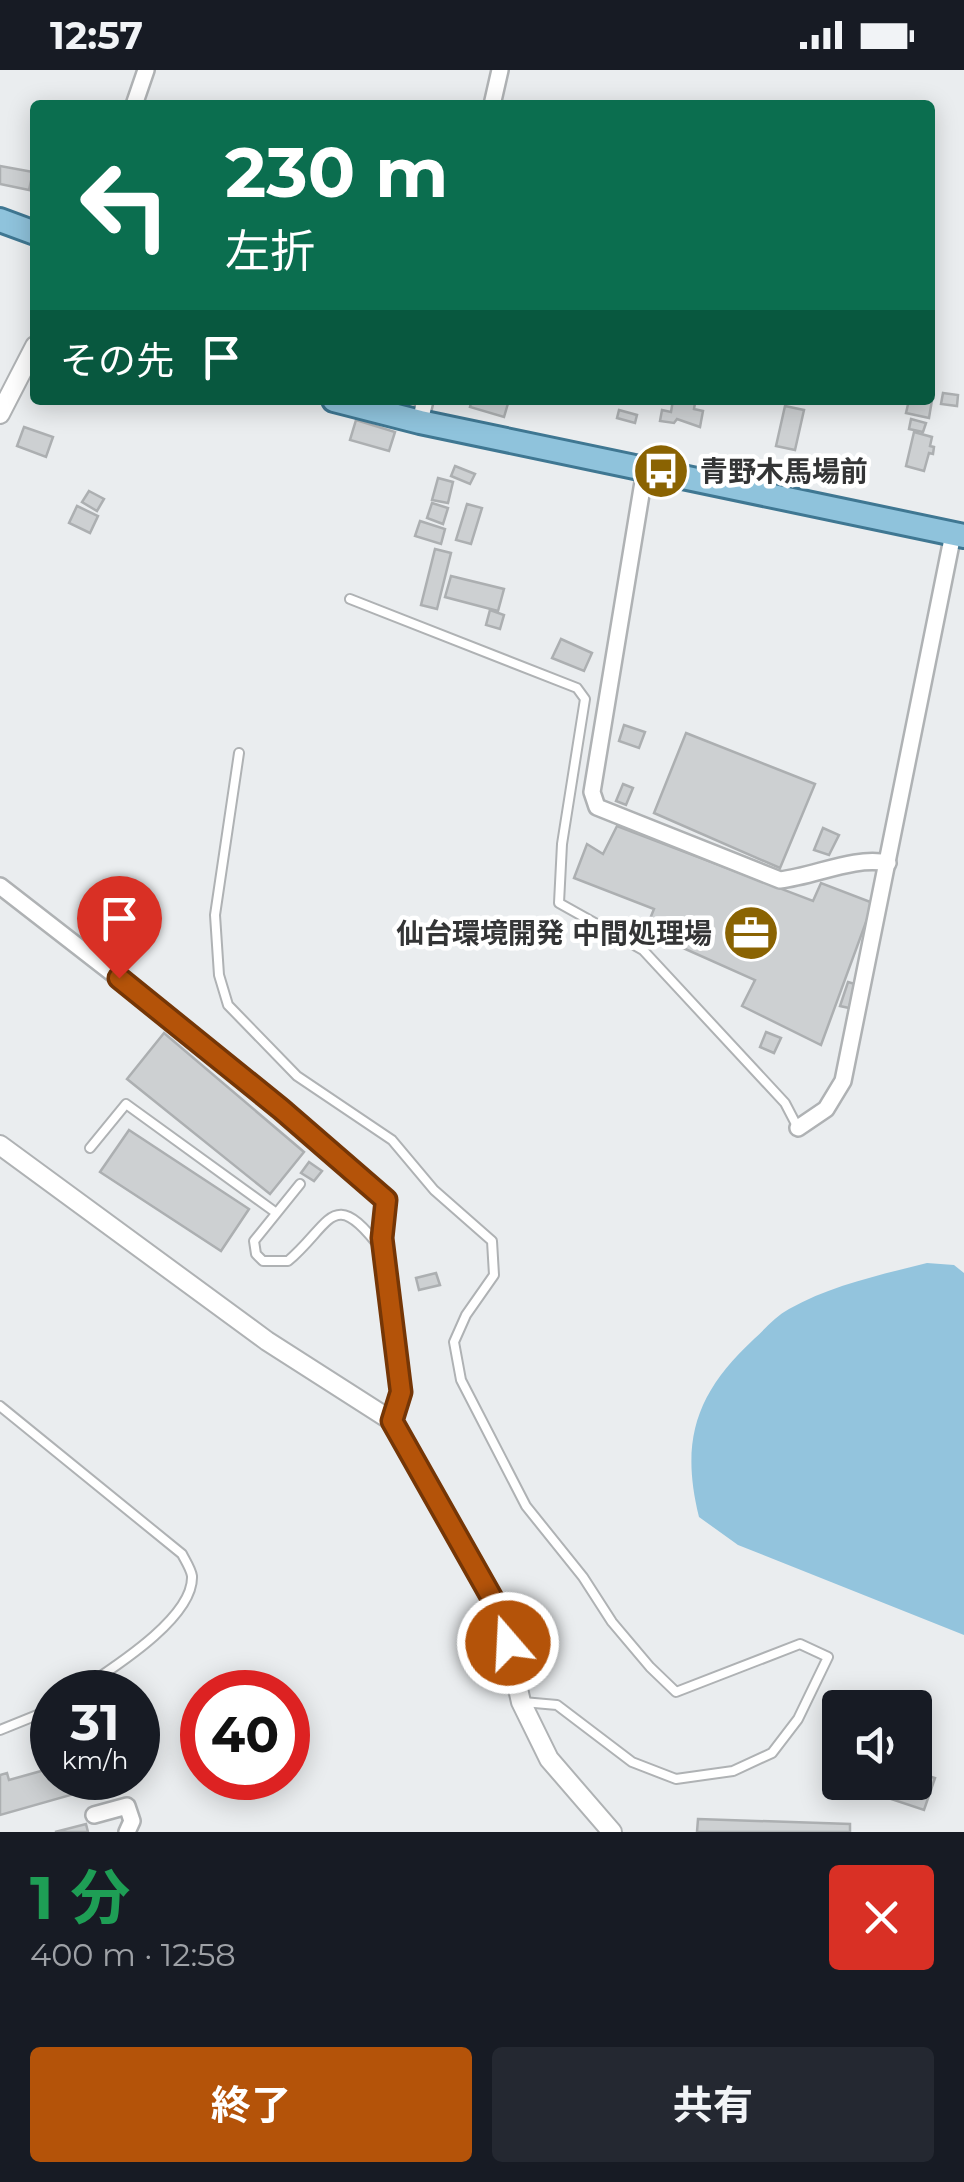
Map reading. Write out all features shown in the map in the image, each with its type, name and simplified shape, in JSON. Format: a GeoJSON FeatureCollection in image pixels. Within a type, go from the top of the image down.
{"type":"FeatureCollection","features":[{"type":"Feature","properties":{"kind":"main road"},"geometry":{"type":"LineString","coordinates":[[0,220],[30,230]]}},
{"type":"Feature","properties":{"kind":"main road"},"geometry":{"type":"LineString","coordinates":[[374,405],[422,411],[645,470],[959,535]]}},
{"type":"Feature","properties":{"kind":"street"},"geometry":{"type":"LineString","coordinates":[[136,100],[146,70]]}},
{"type":"Feature","properties":{"kind":"street"},"geometry":{"type":"LineString","coordinates":[[493,100],[500,70]]}},
{"type":"Feature","properties":{"kind":"street"},"geometry":{"type":"LineString","coordinates":[[0,414],[30,356]]}},
{"type":"Feature","properties":{"kind":"street"},"geometry":{"type":"LineString","coordinates":[[645,470],[592,792],[597,806],[780,880],[806,878],[870,860],[888,863]]}},
{"type":"Feature","properties":{"kind":"street"},"geometry":{"type":"LineString","coordinates":[[798,1128],[826,1108],[843,1081],[959,535]]}},
{"type":"Feature","properties":{"kind":"street"},"geometry":{"type":"LineString","coordinates":[[0,886],[179,1025],[386,1200],[384,1252],[401,1392],[392,1421]]}},
{"type":"Feature","properties":{"kind":"street"},"geometry":{"type":"LineString","coordinates":[[0,1145],[267,1341],[392,1421],[501,1614],[521,1702],[549,1759],[612,1832]]}},
{"type":"Feature","properties":{"kind":"street"},"geometry":{"type":"LineString","coordinates":[[94,1815],[127,1806],[132,1821],[127,1832]]}},
{"type":"Feature","properties":{"kind":"lane"},"geometry":{"type":"LineString","coordinates":[[350,599],[577,688],[585,699],[562,844],[559,903],[643,950],[784,1103],[798,1128]]}},
{"type":"Feature","properties":{"kind":"lane"},"geometry":{"type":"LineString","coordinates":[[239,753],[215,915],[219,974],[228,1005],[297,1076],[392,1140],[434,1190],[492,1241],[494,1275],[466,1314],[454,1342],[461,1380],[526,1506],[583,1577],[612,1622],[676,1692],[800,1644],[828,1657],[798,1719],[772,1753],[733,1771],[676,1779],[632,1762],[557,1705],[521,1702]]}},
{"type":"Feature","properties":{"kind":"lane"},"geometry":{"type":"LineString","coordinates":[[90,1148],[126,1104],[276,1212]]}},
{"type":"Feature","properties":{"kind":"lane"},"geometry":{"type":"LineString","coordinates":[[300,1184],[254,1241],[256,1254],[263,1261],[288,1261],[329,1218],[342,1214],[353,1216],[384,1252]]}},
{"type":"Feature","properties":{"kind":"lane"},"geometry":{"type":"LineString","coordinates":[[0,1406],[182,1554],[192,1574],[178,1610],[111,1670]]}},
{"type":"Feature","properties":{"kind":"lane"},"geometry":{"type":"LineString","coordinates":[[0,1730],[30,1718]]}},
{"type":"Feature","properties":{"kind":"shaded area"},"geometry":{"type":"Polygon","coordinates":[[[927,1263],[954,1265],[964,1273],[964,1635],[738,1545],[699,1517],[691,1464],[698,1419],[706,1399],[734,1359],[780,1315],[822,1293],[927,1263]]]}},
{"type":"Feature","properties":{"kind":"building"},"geometry":{"type":"Polygon","coordinates":[[[0,166],[30,171],[29,190],[0,184],[0,166]]]}},
{"type":"Feature","properties":{"kind":"building"},"geometry":{"type":"Polygon","coordinates":[[[943,393],[958,395],[957,406],[941,404],[943,393]]]}},
{"type":"Feature","properties":{"kind":"building"},"geometry":{"type":"Polygon","coordinates":[[[471,405],[508,405],[504,417],[471,405]]]}},
{"type":"Feature","properties":{"kind":"building"},"geometry":{"type":"Polygon","coordinates":[[[672,405],[695,405],[694,409],[703,411],[700,427],[677,419],[674,423],[660,421],[662,410],[671,412],[672,405]]]}},
{"type":"Feature","properties":{"kind":"building"},"geometry":{"type":"Polygon","coordinates":[[[908,405],[931,405],[929,418],[906,413],[908,405]]]}},
{"type":"Feature","properties":{"kind":"building"},"geometry":{"type":"Polygon","coordinates":[[[785,406],[804,410],[795,450],[776,446],[785,406]]]}},
{"type":"Feature","properties":{"kind":"building"},"geometry":{"type":"Polygon","coordinates":[[[619,410],[637,415],[635,423],[617,418],[619,410]]]}},
{"type":"Feature","properties":{"kind":"building"},"geometry":{"type":"Polygon","coordinates":[[[911,419],[926,423],[923,432],[909,429],[911,419]]]}},
{"type":"Feature","properties":{"kind":"building"},"geometry":{"type":"Polygon","coordinates":[[[356,420],[395,432],[389,451],[350,440],[356,420]]]}},
{"type":"Feature","properties":{"kind":"building"},"geometry":{"type":"Polygon","coordinates":[[[24,427],[53,437],[46,457],[17,446],[24,427]]]}},
{"type":"Feature","properties":{"kind":"building"},"geometry":{"type":"Polygon","coordinates":[[[914,432],[932,437],[933,454],[929,453],[924,471],[906,466],[914,432]]]}},
{"type":"Feature","properties":{"kind":"building"},"geometry":{"type":"Polygon","coordinates":[[[455,466],[475,474],[470,484],[451,476],[455,466]]]}},
{"type":"Feature","properties":{"kind":"building"},"geometry":{"type":"Polygon","coordinates":[[[438,478],[453,482],[448,503],[432,500],[438,478]]]}},
{"type":"Feature","properties":{"kind":"building"},"geometry":{"type":"Polygon","coordinates":[[[89,491],[104,499],[97,511],[82,502],[89,491]]]}},
{"type":"Feature","properties":{"kind":"building"},"geometry":{"type":"Polygon","coordinates":[[[432,503],[448,508],[443,524],[427,518],[432,503]]]}},
{"type":"Feature","properties":{"kind":"building"},"geometry":{"type":"Polygon","coordinates":[[[467,504],[482,508],[471,544],[456,540],[467,504]]]}},
{"type":"Feature","properties":{"kind":"building"},"geometry":{"type":"Polygon","coordinates":[[[77,506],[98,516],[90,533],[69,523],[77,506]]]}},
{"type":"Feature","properties":{"kind":"building"},"geometry":{"type":"Polygon","coordinates":[[[420,521],[445,529],[441,544],[415,536],[420,521]]]}},
{"type":"Feature","properties":{"kind":"building"},"geometry":{"type":"Polygon","coordinates":[[[435,549],[451,553],[437,609],[421,605],[435,549]]]}},
{"type":"Feature","properties":{"kind":"building"},"geometry":{"type":"Polygon","coordinates":[[[451,576],[504,589],[498,611],[445,597],[451,576]]]}},
{"type":"Feature","properties":{"kind":"building"},"geometry":{"type":"Polygon","coordinates":[[[490,610],[504,615],[500,629],[486,625],[490,610]]]}},
{"type":"Feature","properties":{"kind":"building"},"geometry":{"type":"Polygon","coordinates":[[[561,639],[592,653],[584,671],[552,658],[561,639]]]}},
{"type":"Feature","properties":{"kind":"building"},"geometry":{"type":"Polygon","coordinates":[[[624,725],[645,732],[639,748],[619,741],[624,725]]]}},
{"type":"Feature","properties":{"kind":"building"},"geometry":{"type":"Polygon","coordinates":[[[686,733],[815,784],[780,868],[654,813],[686,733]]]}},
{"type":"Feature","properties":{"kind":"building"},"geometry":{"type":"Polygon","coordinates":[[[623,784],[633,788],[626,805],[616,801],[623,784]]]}},
{"type":"Feature","properties":{"kind":"building"},"geometry":{"type":"Polygon","coordinates":[[[617,826],[813,901],[821,883],[873,903],[821,1045],[742,1006],[755,980],[645,931],[654,909],[574,878],[587,844],[603,854],[617,826]]]}},
{"type":"Feature","properties":{"kind":"building"},"geometry":{"type":"Polygon","coordinates":[[[823,828],[839,835],[829,855],[814,850],[823,828]]]}},
{"type":"Feature","properties":{"kind":"building"},"geometry":{"type":"Polygon","coordinates":[[[848,982],[855,984],[849,1008],[840,1006],[848,982]]]}},
{"type":"Feature","properties":{"kind":"building"},"geometry":{"type":"Polygon","coordinates":[[[766,1032],[781,1038],[774,1053],[760,1047],[766,1032]]]}},
{"type":"Feature","properties":{"kind":"building"},"geometry":{"type":"Polygon","coordinates":[[[164,1033],[304,1152],[270,1194],[127,1079],[164,1033]]]}},
{"type":"Feature","properties":{"kind":"building"},"geometry":{"type":"Polygon","coordinates":[[[129,1130],[249,1209],[221,1251],[100,1172],[129,1130]]]}},
{"type":"Feature","properties":{"kind":"building"},"geometry":{"type":"Polygon","coordinates":[[[309,1162],[322,1171],[314,1181],[301,1173],[309,1162]]]}},
{"type":"Feature","properties":{"kind":"building"},"geometry":{"type":"Polygon","coordinates":[[[436,1273],[440,1285],[419,1290],[416,1278],[436,1273]]]}},
{"type":"Feature","properties":{"kind":"building"},"geometry":{"type":"Polygon","coordinates":[[[7,1773],[9,1780],[30,1774],[30,1800],[53,1800],[0,1815],[0,1775],[7,1773]]]}},
{"type":"Feature","properties":{"kind":"building"},"geometry":{"type":"Polygon","coordinates":[[[894,1800],[927,1800],[924,1810],[894,1800]]]}},
{"type":"Feature","properties":{"kind":"building"},"geometry":{"type":"Polygon","coordinates":[[[698,1819],[850,1824],[850,1832],[697,1832],[698,1819]]]}},
{"type":"Feature","properties":{"kind":"building"},"geometry":{"type":"Polygon","coordinates":[[[86,1824],[88,1832],[55,1832],[86,1824]]]}},
{"type":"Feature","properties":{"kind":"place","name":"青野木馬場前"},"geometry":{"type":"Point","coordinates":[661,471]}},
{"type":"Feature","properties":{"kind":"place","name":"仙台環境開発 中間処理場"},"geometry":{"type":"Point","coordinates":[751,933]}},
{"type":"Feature","properties":{"kind":"route"},"geometry":{"type":"LineString","coordinates":[[119,978],[386,1200],[382,1238],[401,1392],[392,1421],[501,1614],[508,1643]]}}]}
